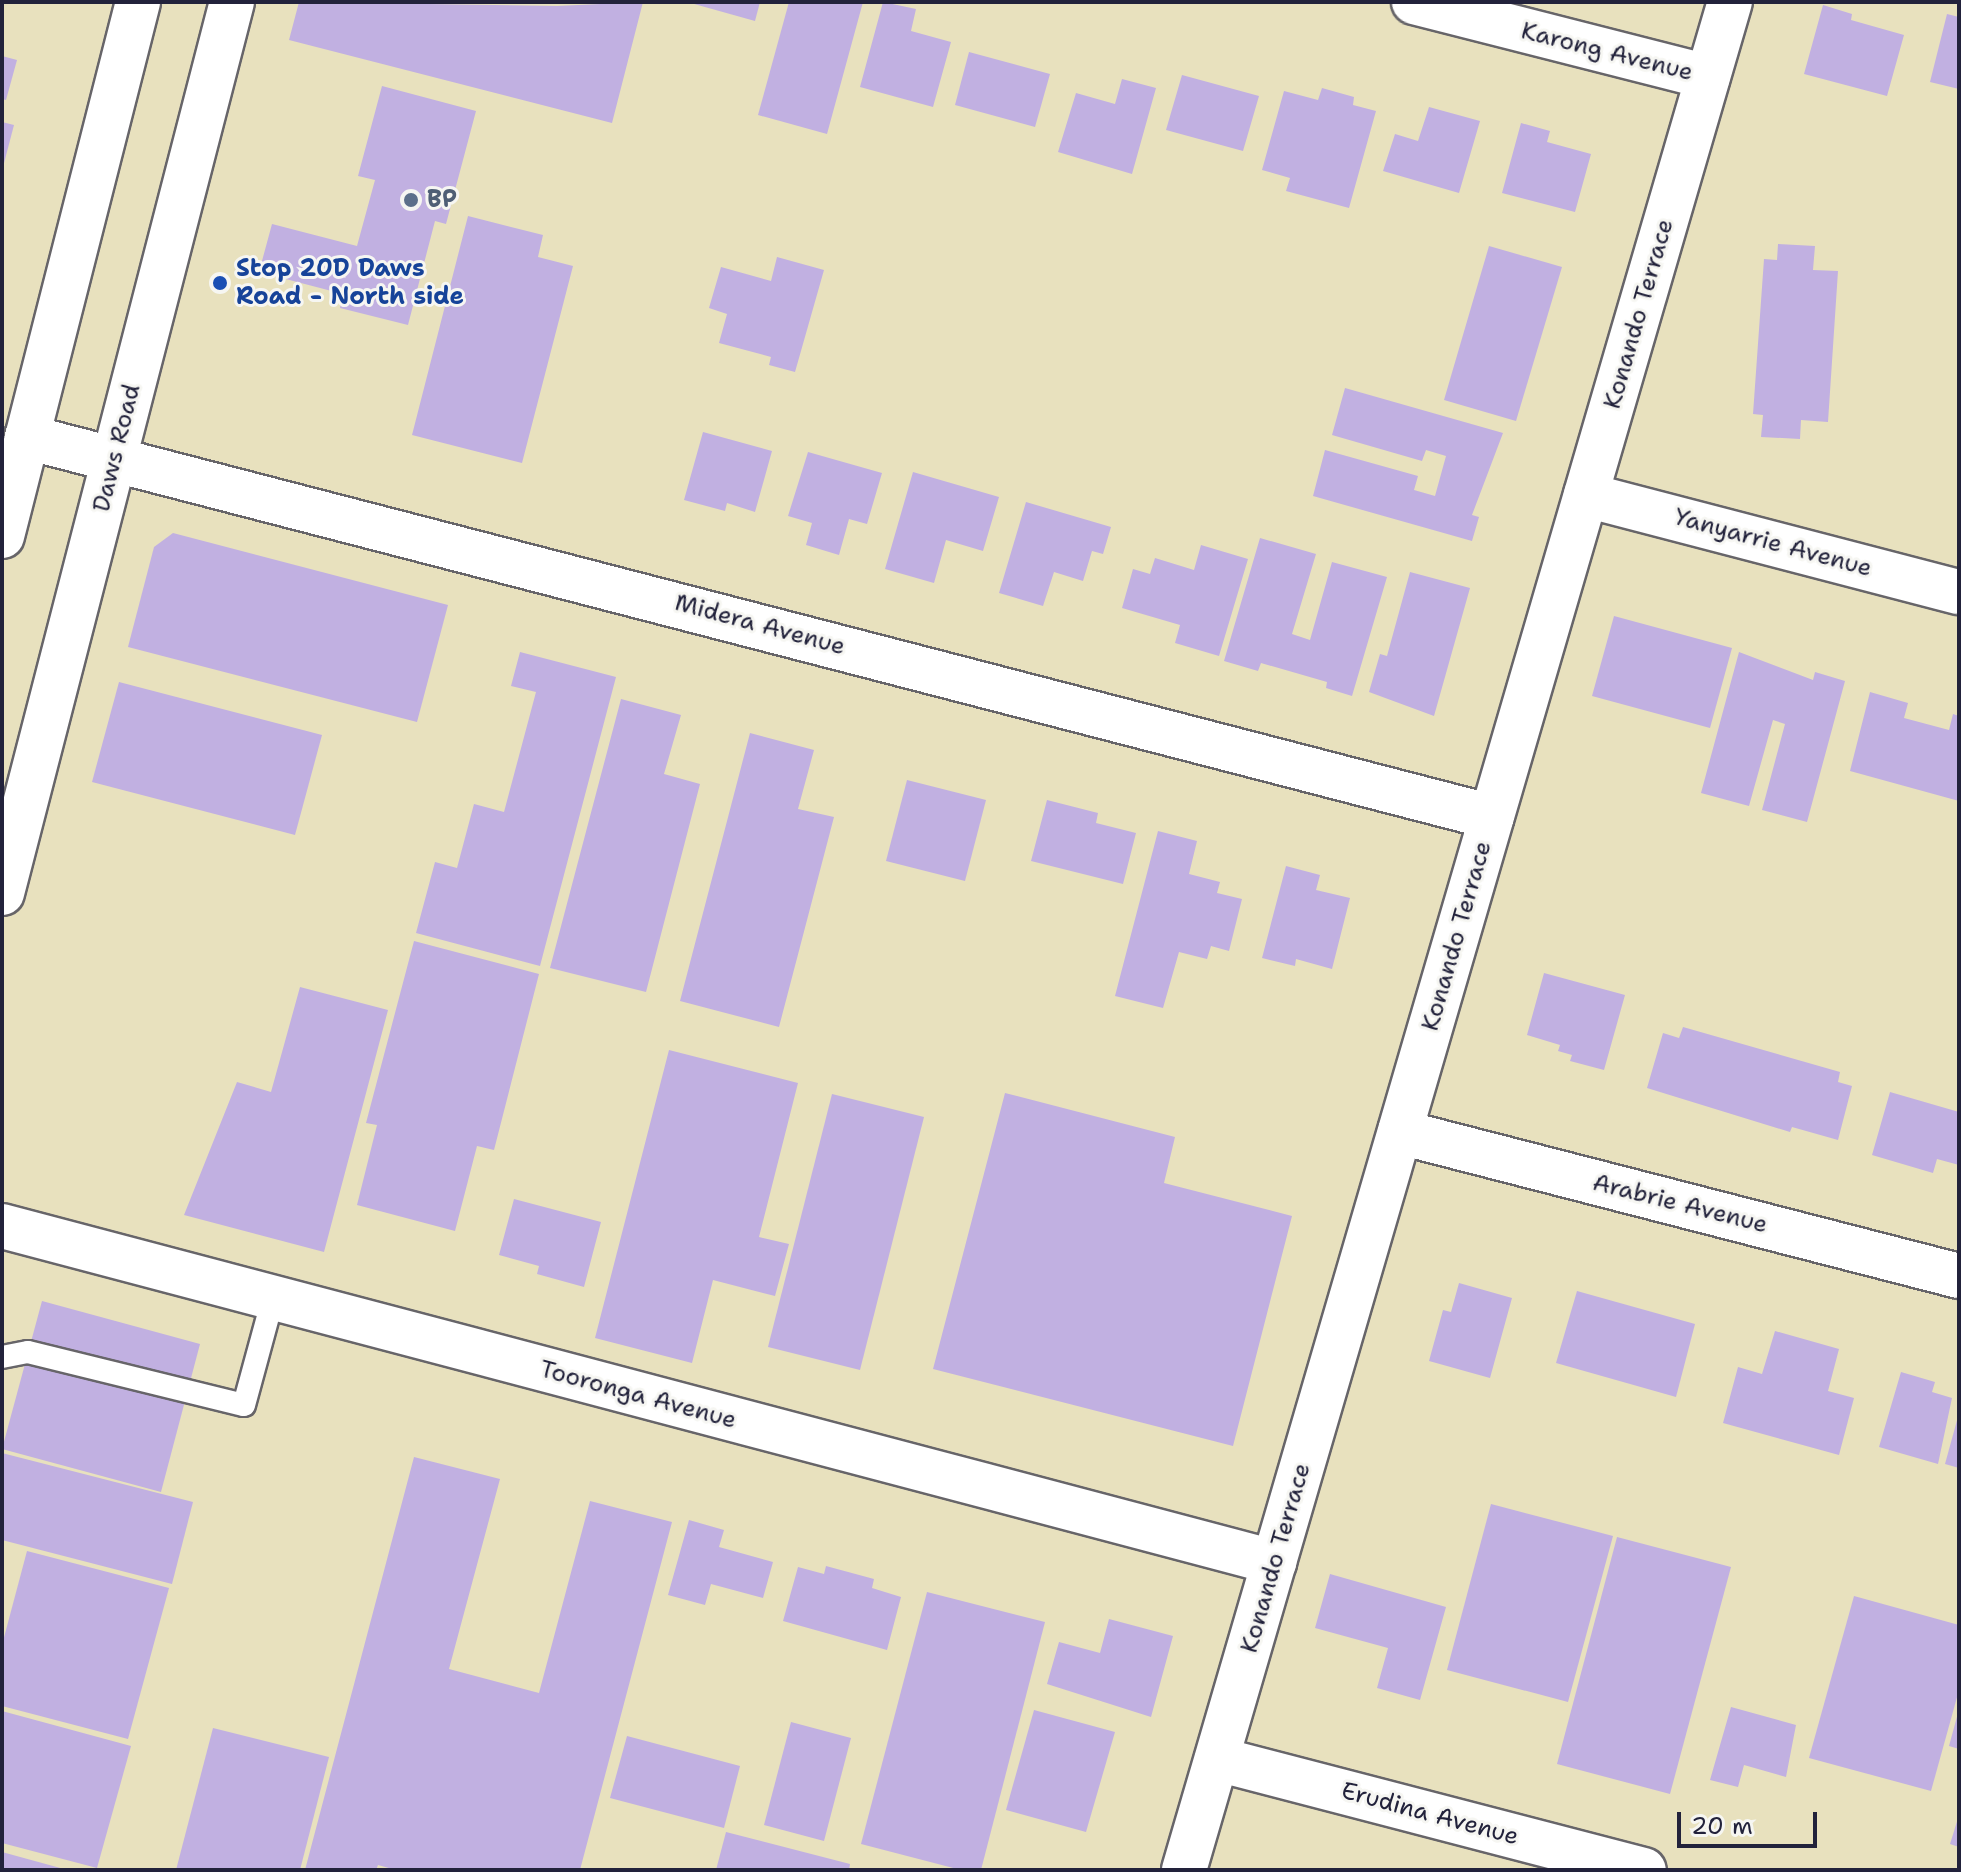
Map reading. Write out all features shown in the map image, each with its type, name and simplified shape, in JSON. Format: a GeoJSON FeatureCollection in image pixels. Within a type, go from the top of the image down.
{"type":"FeatureCollection","features":[{"type":"Feature","properties":{"kind":"street"},"geometry":{"type":"LineString","coordinates":[[2,536],[138,2]]}},
{"type":"Feature","properties":{"kind":"street","name":"Daws Road"},"geometry":{"type":"LineString","coordinates":[[2,893],[232,2]]}},
{"type":"Feature","properties":{"kind":"street","name":"Karong Avenue"},"geometry":{"type":"LineString","coordinates":[[1414,2],[1708,77]]}},
{"type":"Feature","properties":{"kind":"street","name":"Konando Terrace"},"geometry":{"type":"LineString","coordinates":[[1184,1870],[1730,2]]}},
{"type":"Feature","properties":{"kind":"street","name":"Midera Avenue"},"geometry":{"type":"LineString","coordinates":[[27,437],[1492,817]]}},
{"type":"Feature","properties":{"kind":"street","name":"Yanyarrie Avenue"},"geometry":{"type":"LineString","coordinates":[[1586,495],[1959,592]]}},
{"type":"Feature","properties":{"kind":"street","name":"Arabrie Avenue"},"geometry":{"type":"LineString","coordinates":[[1400,1132],[1959,1276]]}},
{"type":"Feature","properties":{"kind":"street","name":"Tooronga Avenue"},"geometry":{"type":"LineString","coordinates":[[2,1226],[1274,1562]]}},
{"type":"Feature","properties":{"kind":"street","name":"Erudina Avenue"},"geometry":{"type":"LineString","coordinates":[[1217,1759],[1644,1870]]}},
{"type":"Feature","properties":{"kind":"lane"},"geometry":{"type":"LineString","coordinates":[[2,1357],[28,1352],[244,1405],[273,1298]]}},
{"type":"Feature","properties":{"kind":"building"},"geometry":{"type":"Polygon","coordinates":[[[299,2],[557,6],[643,2],[612,123],[289,40],[299,2]]]}},
{"type":"Feature","properties":{"kind":"building"},"geometry":{"type":"Polygon","coordinates":[[[687,2],[760,2],[755,21],[687,2]]]}},
{"type":"Feature","properties":{"kind":"building"},"geometry":{"type":"Polygon","coordinates":[[[789,2],[863,2],[827,134],[758,115],[789,2]]]}},
{"type":"Feature","properties":{"kind":"building"},"geometry":{"type":"Polygon","coordinates":[[[883,2],[916,9],[911,31],[951,42],[933,107],[860,87],[883,2]]]}},
{"type":"Feature","properties":{"kind":"building"},"geometry":{"type":"Polygon","coordinates":[[[1823,5],[1852,14],[1851,20],[1904,35],[1887,96],[1804,74],[1823,5]]]}},
{"type":"Feature","properties":{"kind":"building"},"geometry":{"type":"Polygon","coordinates":[[[1947,14],[1959,17],[1959,89],[1930,82],[1947,14]]]}},
{"type":"Feature","properties":{"kind":"building"},"geometry":{"type":"Polygon","coordinates":[[[969,52],[1050,74],[1035,127],[955,105],[969,52]]]}},
{"type":"Feature","properties":{"kind":"building"},"geometry":{"type":"Polygon","coordinates":[[[2,56],[17,60],[6,100],[2,99],[2,56]]]}},
{"type":"Feature","properties":{"kind":"building"},"geometry":{"type":"Polygon","coordinates":[[[1182,75],[1259,96],[1243,151],[1166,130],[1182,75]]]}},
{"type":"Feature","properties":{"kind":"building"},"geometry":{"type":"Polygon","coordinates":[[[1122,79],[1156,88],[1132,174],[1058,152],[1076,93],[1115,104],[1122,79]]]}},
{"type":"Feature","properties":{"kind":"building","name":"BP"},"geometry":{"type":"Polygon","coordinates":[[[382,86],[476,111],[446,224],[435,221],[408,325],[340,308],[343,294],[259,272],[272,224],[357,246],[375,180],[358,176],[382,86]]]}},
{"type":"Feature","properties":{"kind":"building"},"geometry":{"type":"Polygon","coordinates":[[[1322,88],[1354,97],[1353,105],[1376,111],[1349,208],[1286,191],[1290,178],[1262,170],[1284,91],[1318,100],[1322,88]]]}},
{"type":"Feature","properties":{"kind":"building"},"geometry":{"type":"Polygon","coordinates":[[[1429,107],[1480,121],[1459,193],[1383,171],[1395,134],[1418,141],[1429,107]]]}},
{"type":"Feature","properties":{"kind":"building"},"geometry":{"type":"Polygon","coordinates":[[[2,122],[14,125],[3,167],[2,166],[2,122]]]}},
{"type":"Feature","properties":{"kind":"building"},"geometry":{"type":"Polygon","coordinates":[[[1521,123],[1550,131],[1547,142],[1591,154],[1575,212],[1502,193],[1521,123]]]}},
{"type":"Feature","properties":{"kind":"building"},"geometry":{"type":"Polygon","coordinates":[[[468,216],[543,235],[538,257],[573,266],[522,463],[412,435],[468,216]]]}},
{"type":"Feature","properties":{"kind":"building"},"geometry":{"type":"Polygon","coordinates":[[[1778,244],[1815,246],[1813,270],[1838,271],[1828,422],[1801,420],[1800,439],[1761,437],[1763,415],[1753,414],[1764,259],[1777,260],[1778,244]]]}},
{"type":"Feature","properties":{"kind":"building"},"geometry":{"type":"Polygon","coordinates":[[[1489,246],[1562,267],[1516,421],[1444,400],[1489,246]]]}},
{"type":"Feature","properties":{"kind":"building"},"geometry":{"type":"Polygon","coordinates":[[[777,257],[824,270],[795,372],[769,365],[771,357],[719,343],[727,314],[709,308],[721,267],[771,281],[777,257]]]}},
{"type":"Feature","properties":{"kind":"building"},"geometry":{"type":"Polygon","coordinates":[[[1345,388],[1503,433],[1472,515],[1479,517],[1472,541],[1313,496],[1325,450],[1418,476],[1414,490],[1435,496],[1446,456],[1426,450],[1422,461],[1332,435],[1345,388]]]}},
{"type":"Feature","properties":{"kind":"building"},"geometry":{"type":"Polygon","coordinates":[[[703,432],[772,451],[755,512],[727,503],[725,511],[684,500],[703,432]]]}},
{"type":"Feature","properties":{"kind":"building"},"geometry":{"type":"Polygon","coordinates":[[[808,452],[882,473],[867,524],[849,519],[839,555],[806,545],[812,523],[788,516],[808,452]]]}},
{"type":"Feature","properties":{"kind":"building"},"geometry":{"type":"Polygon","coordinates":[[[913,472],[999,497],[983,551],[946,540],[934,583],[885,569],[913,472]]]}},
{"type":"Feature","properties":{"kind":"building"},"geometry":{"type":"Polygon","coordinates":[[[1026,502],[1111,527],[1103,554],[1092,551],[1083,581],[1054,572],[1043,606],[999,593],[1026,502]]]}},
{"type":"Feature","properties":{"kind":"building"},"geometry":{"type":"Polygon","coordinates":[[[173,533],[448,605],[417,722],[128,647],[154,547],[173,533]]]}},
{"type":"Feature","properties":{"kind":"building"},"geometry":{"type":"Polygon","coordinates":[[[1260,538],[1316,554],[1292,634],[1310,640],[1332,562],[1387,577],[1352,696],[1326,688],[1327,682],[1261,663],[1258,671],[1224,661],[1260,538]]]}},
{"type":"Feature","properties":{"kind":"building"},"geometry":{"type":"Polygon","coordinates":[[[1201,545],[1248,559],[1219,656],[1175,643],[1180,625],[1122,608],[1133,569],[1150,574],[1155,558],[1194,570],[1201,545]]]}},
{"type":"Feature","properties":{"kind":"building"},"geometry":{"type":"Polygon","coordinates":[[[1410,572],[1470,588],[1434,716],[1369,692],[1380,654],[1387,656],[1410,572]]]}},
{"type":"Feature","properties":{"kind":"building"},"geometry":{"type":"Polygon","coordinates":[[[1614,616],[1732,648],[1710,728],[1592,696],[1614,616]]]}},
{"type":"Feature","properties":{"kind":"building"},"geometry":{"type":"Polygon","coordinates":[[[520,652],[616,677],[540,966],[416,933],[435,862],[457,868],[474,804],[504,812],[536,692],[511,686],[520,652]]]}},
{"type":"Feature","properties":{"kind":"building"},"geometry":{"type":"Polygon","coordinates":[[[1739,652],[1813,680],[1815,672],[1845,681],[1807,822],[1762,810],[1785,724],[1773,720],[1749,806],[1701,793],[1739,652]]]}},
{"type":"Feature","properties":{"kind":"building"},"geometry":{"type":"Polygon","coordinates":[[[119,682],[322,735],[295,835],[92,782],[119,682]]]}},
{"type":"Feature","properties":{"kind":"building"},"geometry":{"type":"Polygon","coordinates":[[[1870,692],[1908,703],[1904,718],[1949,730],[1953,714],[1959,716],[1959,801],[1850,771],[1870,692]]]}},
{"type":"Feature","properties":{"kind":"building"},"geometry":{"type":"Polygon","coordinates":[[[621,699],[681,715],[664,774],[700,784],[646,992],[550,968],[621,699]]]}},
{"type":"Feature","properties":{"kind":"building"},"geometry":{"type":"Polygon","coordinates":[[[750,733],[814,750],[798,809],[834,817],[779,1027],[680,1001],[750,733]]]}},
{"type":"Feature","properties":{"kind":"building"},"geometry":{"type":"Polygon","coordinates":[[[907,780],[986,800],[965,881],[886,861],[907,780]]]}},
{"type":"Feature","properties":{"kind":"building"},"geometry":{"type":"Polygon","coordinates":[[[1047,800],[1098,813],[1096,823],[1136,833],[1123,884],[1031,861],[1047,800]]]}},
{"type":"Feature","properties":{"kind":"building"},"geometry":{"type":"Polygon","coordinates":[[[1158,831],[1197,841],[1189,874],[1220,882],[1217,893],[1242,899],[1229,951],[1211,946],[1207,959],[1179,952],[1163,1008],[1115,996],[1158,831]]]}},
{"type":"Feature","properties":{"kind":"building"},"geometry":{"type":"Polygon","coordinates":[[[1286,866],[1320,875],[1316,890],[1350,898],[1332,969],[1296,959],[1295,966],[1262,958],[1286,866]]]}},
{"type":"Feature","properties":{"kind":"building"},"geometry":{"type":"Polygon","coordinates":[[[414,941],[539,974],[494,1150],[477,1146],[455,1231],[357,1205],[377,1125],[366,1123],[414,941]]]}},
{"type":"Feature","properties":{"kind":"building"},"geometry":{"type":"Polygon","coordinates":[[[1544,973],[1625,995],[1604,1070],[1570,1061],[1572,1055],[1558,1051],[1560,1045],[1527,1035],[1544,973]]]}},
{"type":"Feature","properties":{"kind":"building"},"geometry":{"type":"Polygon","coordinates":[[[300,987],[388,1010],[324,1252],[184,1215],[237,1082],[271,1092],[300,987]]]}},
{"type":"Feature","properties":{"kind":"building"},"geometry":{"type":"Polygon","coordinates":[[[1683,1027],[1840,1072],[1838,1082],[1852,1086],[1838,1140],[1792,1127],[1790,1132],[1647,1088],[1663,1033],[1679,1038],[1683,1027]]]}},
{"type":"Feature","properties":{"kind":"building"},"geometry":{"type":"Polygon","coordinates":[[[669,1050],[798,1083],[759,1237],[789,1244],[775,1296],[713,1280],[692,1363],[595,1338],[669,1050]]]}},
{"type":"Feature","properties":{"kind":"building"},"geometry":{"type":"Polygon","coordinates":[[[1890,1092],[1959,1112],[1959,1165],[1937,1159],[1933,1173],[1872,1155],[1890,1092]]]}},
{"type":"Feature","properties":{"kind":"building"},"geometry":{"type":"Polygon","coordinates":[[[1005,1093],[1175,1137],[1164,1183],[1292,1216],[1233,1446],[933,1369],[1005,1093]]]}},
{"type":"Feature","properties":{"kind":"building"},"geometry":{"type":"Polygon","coordinates":[[[832,1094],[924,1117],[860,1370],[768,1347],[832,1094]]]}},
{"type":"Feature","properties":{"kind":"building"},"geometry":{"type":"Polygon","coordinates":[[[514,1199],[601,1222],[584,1287],[537,1274],[539,1266],[499,1255],[514,1199]]]}},
{"type":"Feature","properties":{"kind":"building"},"geometry":{"type":"Polygon","coordinates":[[[1459,1283],[1512,1298],[1490,1378],[1429,1361],[1443,1310],[1451,1312],[1459,1283]]]}},
{"type":"Feature","properties":{"kind":"building"},"geometry":{"type":"Polygon","coordinates":[[[1577,1291],[1695,1324],[1676,1397],[1556,1363],[1577,1291]]]}},
{"type":"Feature","properties":{"kind":"building"},"geometry":{"type":"Polygon","coordinates":[[[42,1301],[200,1344],[161,1492],[2,1449],[42,1301]]]}},
{"type":"Feature","properties":{"kind":"building"},"geometry":{"type":"Polygon","coordinates":[[[1775,1331],[1839,1349],[1828,1391],[1854,1398],[1839,1455],[1723,1423],[1738,1367],[1762,1374],[1775,1331]]]}},
{"type":"Feature","properties":{"kind":"building"},"geometry":{"type":"Polygon","coordinates":[[[1901,1372],[1935,1382],[1932,1392],[1952,1398],[1938,1464],[1879,1447],[1901,1372]]]}},
{"type":"Feature","properties":{"kind":"building"},"geometry":{"type":"Polygon","coordinates":[[[1959,1413],[1959,1468],[1945,1464],[1959,1413]]]}},
{"type":"Feature","properties":{"kind":"building"},"geometry":{"type":"Polygon","coordinates":[[[2,1453],[193,1502],[172,1584],[2,1540],[2,1453]]]}},
{"type":"Feature","properties":{"kind":"building"},"geometry":{"type":"Polygon","coordinates":[[[414,1457],[500,1479],[449,1669],[539,1693],[590,1501],[672,1522],[580,1870],[396,1870],[378,1865],[376,1870],[305,1870],[414,1457]]]}},
{"type":"Feature","properties":{"kind":"building"},"geometry":{"type":"Polygon","coordinates":[[[1491,1504],[1613,1536],[1568,1702],[1447,1670],[1491,1504]]]}},
{"type":"Feature","properties":{"kind":"building"},"geometry":{"type":"Polygon","coordinates":[[[689,1520],[724,1530],[719,1547],[773,1562],[763,1598],[711,1584],[705,1605],[668,1595],[689,1520]]]}},
{"type":"Feature","properties":{"kind":"building"},"geometry":{"type":"Polygon","coordinates":[[[1617,1537],[1731,1567],[1670,1794],[1557,1764],[1617,1537]]]}},
{"type":"Feature","properties":{"kind":"building"},"geometry":{"type":"Polygon","coordinates":[[[27,1551],[169,1588],[128,1739],[2,1706],[2,1645],[27,1551]]]}},
{"type":"Feature","properties":{"kind":"building"},"geometry":{"type":"Polygon","coordinates":[[[826,1566],[874,1579],[872,1588],[901,1597],[887,1650],[783,1621],[798,1567],[824,1574],[826,1566]]]}},
{"type":"Feature","properties":{"kind":"building"},"geometry":{"type":"Polygon","coordinates":[[[1330,1574],[1446,1607],[1420,1700],[1377,1688],[1388,1648],[1315,1628],[1330,1574]]]}},
{"type":"Feature","properties":{"kind":"building"},"geometry":{"type":"Polygon","coordinates":[[[927,1592],[1045,1622],[981,1870],[961,1870],[861,1844],[927,1592]]]}},
{"type":"Feature","properties":{"kind":"building"},"geometry":{"type":"Polygon","coordinates":[[[1854,1596],[1959,1625],[1959,1690],[1931,1791],[1809,1758],[1854,1596]]]}},
{"type":"Feature","properties":{"kind":"building"},"geometry":{"type":"Polygon","coordinates":[[[1109,1619],[1173,1636],[1151,1717],[1047,1684],[1059,1642],[1100,1653],[1109,1619]]]}},
{"type":"Feature","properties":{"kind":"building"},"geometry":{"type":"Polygon","coordinates":[[[1731,1707],[1796,1725],[1786,1777],[1744,1765],[1738,1787],[1710,1780],[1731,1707]]]}},
{"type":"Feature","properties":{"kind":"building"},"geometry":{"type":"Polygon","coordinates":[[[1034,1710],[1115,1732],[1086,1832],[1006,1810],[1034,1710]]]}},
{"type":"Feature","properties":{"kind":"building"},"geometry":{"type":"Polygon","coordinates":[[[2,1711],[131,1746],[97,1868],[2,1843],[2,1711]]]}},
{"type":"Feature","properties":{"kind":"building"},"geometry":{"type":"Polygon","coordinates":[[[1959,1713],[1959,1749],[1949,1746],[1959,1713]]]}},
{"type":"Feature","properties":{"kind":"building"},"geometry":{"type":"Polygon","coordinates":[[[791,1722],[851,1738],[824,1841],[764,1825],[791,1722]]]}},
{"type":"Feature","properties":{"kind":"building"},"geometry":{"type":"Polygon","coordinates":[[[213,1728],[329,1757],[300,1870],[176,1870],[213,1728]]]}},
{"type":"Feature","properties":{"kind":"building"},"geometry":{"type":"Polygon","coordinates":[[[627,1736],[740,1766],[724,1828],[610,1798],[627,1736]]]}},
{"type":"Feature","properties":{"kind":"building"},"geometry":{"type":"Polygon","coordinates":[[[1959,1815],[1959,1847],[1950,1844],[1959,1815]]]}},
{"type":"Feature","properties":{"kind":"building"},"geometry":{"type":"Polygon","coordinates":[[[726,1832],[850,1864],[849,1870],[716,1870],[726,1832]]]}},
{"type":"Feature","properties":{"kind":"building"},"geometry":{"type":"Polygon","coordinates":[[[2,1852],[64,1869],[64,1870],[2,1870],[2,1852]]]}},
{"type":"Feature","properties":{"kind":"place","name":"BP"},"geometry":{"type":"Point","coordinates":[411,200]}},
{"type":"Feature","properties":{"kind":"place","name":"Stop 20D Daws Road - North side"},"geometry":{"type":"Point","coordinates":[220,283]}}]}
